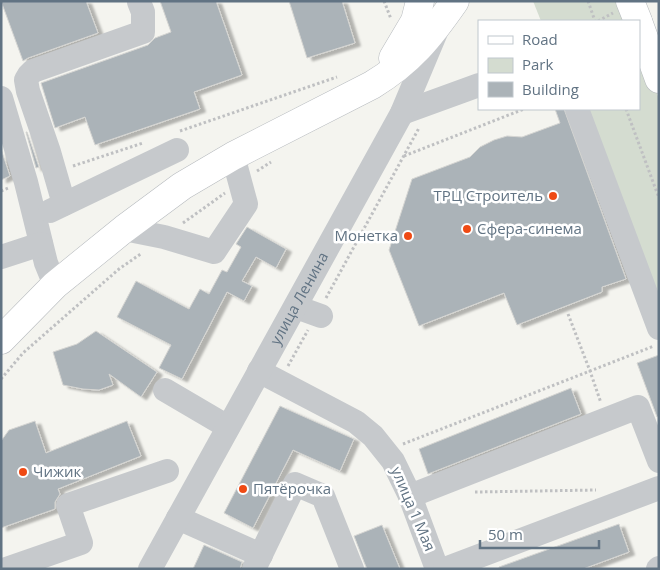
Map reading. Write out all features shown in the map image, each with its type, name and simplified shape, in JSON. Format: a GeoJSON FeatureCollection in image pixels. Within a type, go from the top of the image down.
{"type":"FeatureCollection","features":[{"type":"Feature","properties":{"kind":"main road","name":"улица Ленина"},"geometry":{"type":"LineString","coordinates":[[378,81],[415,21],[420,1]]}},
{"type":"Feature","properties":{"kind":"main road","name":"улица Ленина"},"geometry":{"type":"LineString","coordinates":[[1,340],[55,285],[124,229],[182,186],[233,156],[378,81],[410,58],[440,24],[455,1]]}},
{"type":"Feature","properties":{"kind":"main road"},"geometry":{"type":"LineString","coordinates":[[630,1],[637,20]]}},
{"type":"Feature","properties":{"kind":"main road"},"geometry":{"type":"LineString","coordinates":[[640,28],[659,79]]}},
{"type":"Feature","properties":{"kind":"street"},"geometry":{"type":"LineString","coordinates":[[64,204],[26,80],[34,72],[143,32],[143,12],[139,2]]}},
{"type":"Feature","properties":{"kind":"street","name":"улица Ленина"},"geometry":{"type":"LineString","coordinates":[[150,569],[402,113],[440,24]]}},
{"type":"Feature","properties":{"kind":"street"},"geometry":{"type":"LineString","coordinates":[[402,113],[478,85]]}},
{"type":"Feature","properties":{"kind":"street"},"geometry":{"type":"LineString","coordinates":[[1,98],[26,182],[41,244],[55,285]]}},
{"type":"Feature","properties":{"kind":"street"},"geometry":{"type":"LineString","coordinates":[[577,110],[659,328]]}},
{"type":"Feature","properties":{"kind":"street"},"geometry":{"type":"LineString","coordinates":[[35,219],[176,141]]}},
{"type":"Feature","properties":{"kind":"street"},"geometry":{"type":"LineString","coordinates":[[124,229],[164,237],[214,252],[246,204],[233,156]]}},
{"type":"Feature","properties":{"kind":"street"},"geometry":{"type":"LineString","coordinates":[[1,257],[41,244]]}},
{"type":"Feature","properties":{"kind":"street"},"geometry":{"type":"LineString","coordinates":[[296,307],[321,316]]}},
{"type":"Feature","properties":{"kind":"street","name":"улица 1 Мая"},"geometry":{"type":"LineString","coordinates":[[259,371],[356,422],[373,436],[393,461],[410,496],[437,569]]}},
{"type":"Feature","properties":{"kind":"street"},"geometry":{"type":"LineString","coordinates":[[165,390],[228,427]]}},
{"type":"Feature","properties":{"kind":"street"},"geometry":{"type":"LineString","coordinates":[[410,496],[638,406],[659,461]]}},
{"type":"Feature","properties":{"kind":"street"},"geometry":{"type":"LineString","coordinates":[[6,569],[81,543],[68,505],[167,471]]}},
{"type":"Feature","properties":{"kind":"street"},"geometry":{"type":"LineString","coordinates":[[178,518],[257,562],[295,484],[323,496],[352,569]]}},
{"type":"Feature","properties":{"kind":"street"},"geometry":{"type":"LineString","coordinates":[[445,569],[659,488]]}},
{"type":"Feature","properties":{"kind":"path"},"geometry":{"type":"LineString","coordinates":[[384,1],[391,20]]}},
{"type":"Feature","properties":{"kind":"path"},"geometry":{"type":"LineString","coordinates":[[588,1],[595,20]]}},
{"type":"Feature","properties":{"kind":"path"},"geometry":{"type":"LineString","coordinates":[[176,141],[342,75]]}},
{"type":"Feature","properties":{"kind":"path"},"geometry":{"type":"LineString","coordinates":[[404,156],[521,110]]}},
{"type":"Feature","properties":{"kind":"path"},"geometry":{"type":"LineString","coordinates":[[626,110],[659,198]]}},
{"type":"Feature","properties":{"kind":"path"},"geometry":{"type":"LineString","coordinates":[[55,172],[147,142]]}},
{"type":"Feature","properties":{"kind":"path"},"geometry":{"type":"LineString","coordinates":[[1,379],[23,354],[119,269],[271,162]]}},
{"type":"Feature","properties":{"kind":"path"},"geometry":{"type":"LineString","coordinates":[[1,191],[26,182]]}},
{"type":"Feature","properties":{"kind":"path"},"geometry":{"type":"LineString","coordinates":[[568,314],[606,419]]}},
{"type":"Feature","properties":{"kind":"path"},"geometry":{"type":"LineString","coordinates":[[386,452],[659,344]]}},
{"type":"Feature","properties":{"kind":"path"},"geometry":{"type":"LineString","coordinates":[[467,492],[605,490]]}},
{"type":"Feature","properties":{"kind":"green space"},"geometry":{"type":"Polygon","coordinates":[[[533,1],[623,1],[631,20],[541,20],[533,1]]]}},
{"type":"Feature","properties":{"kind":"green space"},"geometry":{"type":"Polygon","coordinates":[[[640,47],[659,99],[659,331],[572,110],[640,110],[640,47]]]}},
{"type":"Feature","properties":{"kind":"building"},"geometry":{"type":"Polygon","coordinates":[[[1,1],[86,1],[98,33],[23,61],[1,1]]]}},
{"type":"Feature","properties":{"kind":"building"},"geometry":{"type":"Polygon","coordinates":[[[160,1],[216,1],[242,75],[194,92],[200,109],[95,145],[85,117],[55,128],[41,83],[148,45],[155,38],[171,32],[160,1]]]}},
{"type":"Feature","properties":{"kind":"building"},"geometry":{"type":"Polygon","coordinates":[[[289,1],[342,1],[355,43],[307,58],[289,1]]]}},
{"type":"Feature","properties":{"kind":"building"},"geometry":{"type":"Polygon","coordinates":[[[555,110],[564,110],[626,279],[602,287],[602,292],[517,325],[504,293],[419,326],[389,250],[412,179],[470,157],[480,147],[494,140],[507,136],[522,137],[560,123],[555,110]]]}},
{"type":"Feature","properties":{"kind":"building"},"geometry":{"type":"Polygon","coordinates":[[[26,132],[39,167],[36,168],[26,132]]]}},
{"type":"Feature","properties":{"kind":"building"},"geometry":{"type":"Polygon","coordinates":[[[1,149],[10,176],[1,180],[1,149]]]}},
{"type":"Feature","properties":{"kind":"building"},"geometry":{"type":"Polygon","coordinates":[[[247,227],[286,249],[276,268],[256,257],[242,281],[252,286],[244,301],[227,292],[182,379],[159,368],[171,345],[117,317],[136,281],[189,309],[200,289],[209,294],[222,270],[227,272],[241,247],[236,244],[247,227]]]}},
{"type":"Feature","properties":{"kind":"building"},"geometry":{"type":"Polygon","coordinates":[[[96,331],[157,372],[141,397],[109,374],[113,385],[99,390],[63,385],[53,352],[77,344],[96,331]]]}},
{"type":"Feature","properties":{"kind":"building"},"geometry":{"type":"Polygon","coordinates":[[[659,355],[659,416],[657,417],[637,363],[659,355]]]}},
{"type":"Feature","properties":{"kind":"building"},"geometry":{"type":"Polygon","coordinates":[[[571,388],[581,414],[428,474],[419,449],[571,388]]]}},
{"type":"Feature","properties":{"kind":"building"},"geometry":{"type":"Polygon","coordinates":[[[280,406],[354,439],[340,471],[293,450],[253,528],[224,513],[280,406]]]}},
{"type":"Feature","properties":{"kind":"building"},"geometry":{"type":"Polygon","coordinates":[[[35,421],[46,453],[127,421],[141,456],[58,489],[60,494],[55,502],[55,509],[1,528],[1,441],[9,430],[35,421]]]}},
{"type":"Feature","properties":{"kind":"building"},"geometry":{"type":"Polygon","coordinates":[[[619,524],[629,552],[583,569],[499,569],[499,567],[619,524]]]}},
{"type":"Feature","properties":{"kind":"building"},"geometry":{"type":"Polygon","coordinates":[[[382,525],[400,569],[367,569],[364,562],[354,536],[382,525]]]}},
{"type":"Feature","properties":{"kind":"building"},"geometry":{"type":"Polygon","coordinates":[[[204,545],[242,562],[240,569],[193,569],[204,545]]]}},
{"type":"Feature","properties":{"kind":"place","name":"ТРЦ Строитель"},"geometry":{"type":"Point","coordinates":[553,196]}},
{"type":"Feature","properties":{"kind":"place","name":"Сфера-синема"},"geometry":{"type":"Point","coordinates":[467,229]}},
{"type":"Feature","properties":{"kind":"place","name":"Монетка"},"geometry":{"type":"Point","coordinates":[408,236]}},
{"type":"Feature","properties":{"kind":"place","name":"Чижик"},"geometry":{"type":"Point","coordinates":[23,472]}},
{"type":"Feature","properties":{"kind":"place","name":"Пятёрочка"},"geometry":{"type":"Point","coordinates":[243,489]}}]}
